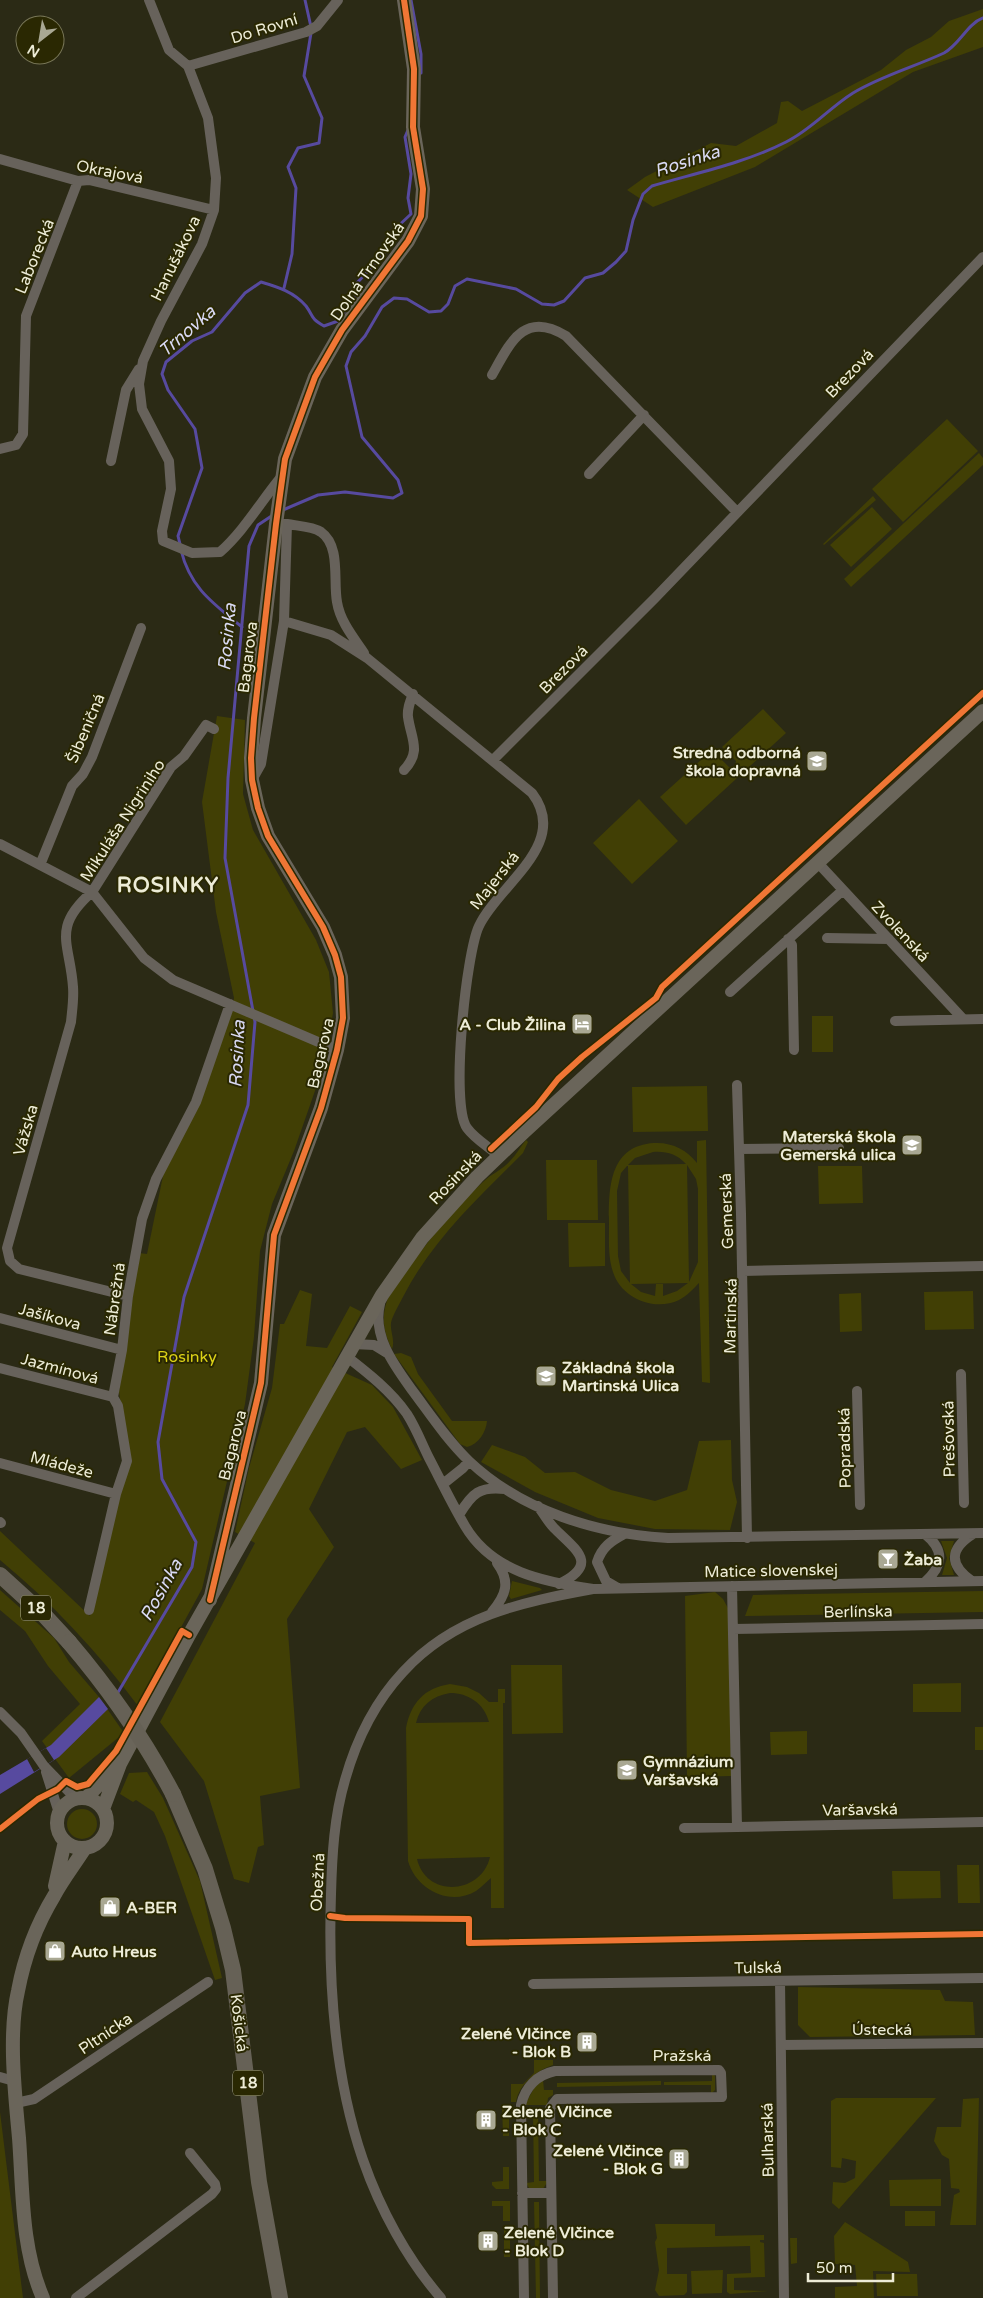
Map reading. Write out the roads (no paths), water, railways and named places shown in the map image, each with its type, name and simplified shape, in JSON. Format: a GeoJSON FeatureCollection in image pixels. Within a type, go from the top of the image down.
{"type":"FeatureCollection","features":[{"type":"Feature","properties":{"kind":"main road","name":"Košická"},"geometry":{"type":"LineString","coordinates":[[0,1575],[46,1616],[100,1678],[130,1719],[173,1794],[205,1869],[223,1928],[237,1990],[259,2182],[280,2298]]}},
{"type":"Feature","properties":{"kind":"street","name":"Hanušákova"},"geometry":{"type":"LineString","coordinates":[[111,461],[126,390],[143,361],[161,321],[202,244],[214,210],[216,178],[208,118],[188,66],[169,50],[149,0]]}},
{"type":"Feature","properties":{"kind":"street","name":"Do Rovní"},"geometry":{"type":"LineString","coordinates":[[188,66],[306,32],[316,26],[338,0]]}},
{"type":"Feature","properties":{"kind":"street","name":"Dolná Trnovská"},"geometry":{"type":"LineString","coordinates":[[280,523],[279,505],[285,459],[315,378],[342,330],[408,241],[421,216],[423,189],[412,112],[414,69],[404,0]]}},
{"type":"Feature","properties":{"kind":"street","name":"Okrajová"},"geometry":{"type":"LineString","coordinates":[[0,159],[78,181],[89,180],[214,210]]}},
{"type":"Feature","properties":{"kind":"street","name":"Laborecká"},"geometry":{"type":"LineString","coordinates":[[0,449],[16,445],[22,434],[26,316],[78,181]]}},
{"type":"Feature","properties":{"kind":"street","name":"Brezová"},"geometry":{"type":"LineString","coordinates":[[493,760],[654,598],[983,257]]}},
{"type":"Feature","properties":{"kind":"street"},"geometry":{"type":"LineString","coordinates":[[492,376],[510,343],[521,332],[530,327],[543,326],[555,329],[566,336],[736,511]]}},
{"type":"Feature","properties":{"kind":"street","name":"Hanušákova"},"geometry":{"type":"LineString","coordinates":[[143,361],[139,384],[142,409],[169,460],[171,489],[162,531],[163,541],[192,553],[220,552],[229,544],[263,497],[282,476]]}},
{"type":"Feature","properties":{"kind":"street"},"geometry":{"type":"LineString","coordinates":[[589,474],[644,415]]}},
{"type":"Feature","properties":{"kind":"street"},"geometry":{"type":"LineString","coordinates":[[252,780],[261,764],[284,621],[280,523]]}},
{"type":"Feature","properties":{"kind":"street","name":"Majerská"},"geometry":{"type":"LineString","coordinates":[[280,523],[321,532],[329,541],[334,557],[337,602],[346,627],[367,658]]}},
{"type":"Feature","properties":{"kind":"street","name":"Bagarova"},"geometry":{"type":"LineString","coordinates":[[210,1600],[261,1383],[274,1235],[321,1108],[338,1050],[344,1002],[335,956],[324,927],[268,836],[258,808],[252,780],[251,758],[254,718],[280,523]]}},
{"type":"Feature","properties":{"kind":"street","name":"Majerská"},"geometry":{"type":"LineString","coordinates":[[284,621],[331,635],[367,658],[532,793],[542,812],[544,827],[540,840],[527,865],[492,906],[480,924],[472,942],[467,972],[460,1063],[463,1118],[467,1128],[499,1156]]}},
{"type":"Feature","properties":{"kind":"street","name":"Šibeničná"},"geometry":{"type":"LineString","coordinates":[[40,864],[72,786],[92,757],[140,628]]}},
{"type":"Feature","properties":{"kind":"street"},"geometry":{"type":"LineString","coordinates":[[404,770],[412,762],[415,752],[414,738],[408,718],[408,709],[413,694]]}},
{"type":"Feature","properties":{"kind":"street","name":"Rosinská"},"geometry":{"type":"LineString","coordinates":[[103,1809],[120,1764],[210,1600],[382,1295],[422,1238],[471,1183],[499,1156],[983,711]]}},
{"type":"Feature","properties":{"kind":"street","name":"Mikuláša Nigriniho"},"geometry":{"type":"LineString","coordinates":[[214,729],[206,725],[184,756],[171,768],[92,892],[144,958],[173,980],[338,1050]]}},
{"type":"Feature","properties":{"kind":"street"},"geometry":{"type":"LineString","coordinates":[[0,844],[92,892]]}},
{"type":"Feature","properties":{"kind":"street","name":"Zvolenská"},"geometry":{"type":"LineString","coordinates":[[818,863],[963,1019]]}},
{"type":"Feature","properties":{"kind":"street"},"geometry":{"type":"LineString","coordinates":[[730,992],[843,890]]}},
{"type":"Feature","properties":{"kind":"street","name":"Vážska"},"geometry":{"type":"LineString","coordinates":[[92,892],[80,902],[66,927],[66,949],[73,987],[71,1022],[7,1248],[10,1261],[19,1269],[128,1296]]}},
{"type":"Feature","properties":{"kind":"street"},"geometry":{"type":"LineString","coordinates":[[827,938],[889,939]]}},
{"type":"Feature","properties":{"kind":"street"},"geometry":{"type":"LineString","coordinates":[[788,939],[792,945],[794,1050]]}},
{"type":"Feature","properties":{"kind":"street","name":"Nábrežná"},"geometry":{"type":"LineString","coordinates":[[89,1610],[116,1494],[127,1461],[118,1406],[113,1397],[142,1219],[156,1179],[196,1102],[230,1004]]}},
{"type":"Feature","properties":{"kind":"street"},"geometry":{"type":"LineString","coordinates":[[895,1021],[983,1019]]}},
{"type":"Feature","properties":{"kind":"street","name":"Gemerská"},"geometry":{"type":"LineString","coordinates":[[737,1085],[742,1271]]}},
{"type":"Feature","properties":{"kind":"street","name":"Gemerská"},"geometry":{"type":"LineString","coordinates":[[739,1149],[839,1148]]}},
{"type":"Feature","properties":{"kind":"street","name":"Martinská"},"geometry":{"type":"LineString","coordinates":[[747,1538],[742,1271],[983,1266]]}},
{"type":"Feature","properties":{"kind":"street","name":"Matice slovenskej"},"geometry":{"type":"LineString","coordinates":[[382,1295],[378,1313],[380,1331],[387,1353],[447,1438],[469,1461],[506,1489],[538,1506],[588,1526],[624,1534],[675,1538],[978,1533]]}},
{"type":"Feature","properties":{"kind":"street","name":"Jašíkova"},"geometry":{"type":"LineString","coordinates":[[0,1318],[122,1350]]}},
{"type":"Feature","properties":{"kind":"street"},"geometry":{"type":"LineString","coordinates":[[350,1350],[374,1345],[387,1353]]}},
{"type":"Feature","properties":{"kind":"street","name":"Matice slovenskej"},"geometry":{"type":"LineString","coordinates":[[350,1350],[407,1414],[465,1527],[494,1558],[504,1572],[506,1590],[502,1600],[492,1612]]}},
{"type":"Feature","properties":{"kind":"street","name":"Jazmínová"},"geometry":{"type":"LineString","coordinates":[[0,1368],[113,1397]]}},
{"type":"Feature","properties":{"kind":"street","name":"Prešovská"},"geometry":{"type":"LineString","coordinates":[[961,1374],[964,1504]]}},
{"type":"Feature","properties":{"kind":"street","name":"Popradská"},"geometry":{"type":"LineString","coordinates":[[857,1391],[860,1505]]}},
{"type":"Feature","properties":{"kind":"street"},"geometry":{"type":"LineString","coordinates":[[442,1484],[469,1461]]}},
{"type":"Feature","properties":{"kind":"street","name":"Mládeže"},"geometry":{"type":"LineString","coordinates":[[0,1463],[116,1494]]}},
{"type":"Feature","properties":{"kind":"street"},"geometry":{"type":"LineString","coordinates":[[459,1515],[467,1501],[481,1490],[493,1488],[506,1489]]}},
{"type":"Feature","properties":{"kind":"street","name":"Matice slovenskej"},"geometry":{"type":"LineString","coordinates":[[538,1506],[553,1527],[578,1550],[582,1561],[580,1569],[574,1576],[559,1584]]}},
{"type":"Feature","properties":{"kind":"street","name":"Matice slovenskej"},"geometry":{"type":"LineString","coordinates":[[978,1533],[960,1542],[955,1555],[956,1565],[962,1574],[978,1581]]}},
{"type":"Feature","properties":{"kind":"street"},"geometry":{"type":"LineString","coordinates":[[618,1588],[606,1581],[597,1562],[600,1553],[609,1542],[624,1534]]}},
{"type":"Feature","properties":{"kind":"street"},"geometry":{"type":"LineString","coordinates":[[925,1534],[934,1542],[940,1553],[934,1575],[925,1582]]}},
{"type":"Feature","properties":{"kind":"street","name":"Matice slovenskej"},"geometry":{"type":"LineString","coordinates":[[494,1558],[528,1576],[559,1584],[593,1589],[978,1581]]}},
{"type":"Feature","properties":{"kind":"street"},"geometry":{"type":"LineString","coordinates":[[732,1586],[737,1827]]}},
{"type":"Feature","properties":{"kind":"street","name":"Obežná"},"geometry":{"type":"LineString","coordinates":[[441,2298],[395,2231],[364,2162],[349,2111],[339,2059],[333,1996],[330,1916],[332,1858],[344,1780],[363,1732],[391,1686],[421,1654],[443,1637],[492,1612],[593,1589]]}},
{"type":"Feature","properties":{"kind":"street","name":"Berlínska"},"geometry":{"type":"LineString","coordinates":[[733,1629],[983,1624]]}},
{"type":"Feature","properties":{"kind":"street"},"geometry":{"type":"LineString","coordinates":[[0,1712],[22,1733],[44,1766],[59,1813],[57,1828],[65,1841],[74,1847],[85,1848],[100,1841],[105,1834],[106,1817],[103,1809],[96,1802],[81,1798],[44,1766]]}},
{"type":"Feature","properties":{"kind":"street","name":"Rosinská"},"geometry":{"type":"LineString","coordinates":[[81,1798],[120,1764]]}},
{"type":"Feature","properties":{"kind":"street"},"geometry":{"type":"LineString","coordinates":[[59,1813],[63,1807],[81,1798]]}},
{"type":"Feature","properties":{"kind":"street","name":"Varšavská"},"geometry":{"type":"LineString","coordinates":[[684,1828],[983,1822]]}},
{"type":"Feature","properties":{"kind":"street"},"geometry":{"type":"LineString","coordinates":[[53,1897],[65,1841]]}},
{"type":"Feature","properties":{"kind":"street"},"geometry":{"type":"LineString","coordinates":[[43,2298],[31,2262],[24,2214],[14,2081],[17,1992],[27,1956],[53,1897],[85,1848]]}},
{"type":"Feature","properties":{"kind":"street","name":"Tulská"},"geometry":{"type":"LineString","coordinates":[[534,1984],[983,1978]]}},
{"type":"Feature","properties":{"kind":"street","name":"Pltnícka"},"geometry":{"type":"LineString","coordinates":[[16,2103],[34,2099],[208,1982]]}},
{"type":"Feature","properties":{"kind":"street","name":"Bulharská"},"geometry":{"type":"LineString","coordinates":[[780,1982],[784,2298]]}},
{"type":"Feature","properties":{"kind":"street","name":"Ústecká"},"geometry":{"type":"LineString","coordinates":[[781,2045],[983,2043]]}},
{"type":"Feature","properties":{"kind":"street","name":"Pražská"},"geometry":{"type":"LineString","coordinates":[[524,2298],[521,2106],[523,2095],[530,2084],[546,2073],[555,2071],[719,2070],[722,2073],[722,2097],[557,2099],[550,2108],[552,2298]]}},
{"type":"Feature","properties":{"kind":"street"},"geometry":{"type":"LineString","coordinates":[[0,2077],[14,2081]]}},
{"type":"Feature","properties":{"kind":"street"},"geometry":{"type":"LineString","coordinates":[[76,2298],[216,2189],[215,2184],[190,2153]]}},
{"type":"Feature","properties":{"kind":"street"},"geometry":{"type":"LineString","coordinates":[[522,2193],[551,2193]]}},
{"type":"Feature","properties":{"kind":"waterway","name":"Trnovka"},"geometry":{"type":"LineString","coordinates":[[305,0],[311,27]]}},
{"type":"Feature","properties":{"kind":"waterway"},"geometry":{"type":"LineString","coordinates":[[411,0],[421,54],[421,73]]}},
{"type":"Feature","properties":{"kind":"waterway","name":"Rosinka"},"geometry":{"type":"LineString","coordinates":[[283,510],[318,495],[345,492],[393,498],[402,493],[398,480],[362,437],[346,366],[351,352],[365,336],[382,307],[394,298],[407,299],[429,312],[441,311],[448,304],[455,286],[467,279],[516,289],[542,304],[554,305],[564,301],[585,278],[603,273],[626,251],[633,220],[643,194],[652,186],[737,162],[786,142],[804,131],[853,93],[944,53],[955,45],[972,25],[983,18]]}},
{"type":"Feature","properties":{"kind":"waterway","name":"Trnovka"},"geometry":{"type":"LineString","coordinates":[[284,288],[292,254],[296,188],[288,167],[298,148],[319,143],[322,118],[304,76],[311,33]]}},
{"type":"Feature","properties":{"kind":"waterway","name":"Trnovka"},"geometry":{"type":"LineString","coordinates":[[180,544],[178,536],[202,468],[195,429],[168,390],[162,374],[166,362],[192,341],[212,332],[245,293],[261,282],[280,288],[296,297],[306,306],[314,319],[324,326],[338,321],[355,297],[356,284],[384,254],[394,230],[411,214],[408,198],[411,174],[405,137],[408,130]]}},
{"type":"Feature","properties":{"kind":"waterway","name":"Rosinka"},"geometry":{"type":"LineString","coordinates":[[117,1694],[192,1567],[196,1542],[162,1479],[158,1442],[184,1297],[248,1105],[255,1022],[225,858],[228,778],[249,546],[258,525],[273,515]]}},
{"type":"Feature","properties":{"kind":"waterway","name":"Trnovka"},"geometry":{"type":"LineString","coordinates":[[181,550],[190,575],[204,594],[242,627]]}},
{"type":"Feature","properties":{"kind":"place","name":"Stredná odborná škola dopravná"},"geometry":{"type":"Point","coordinates":[817,761]}},
{"type":"Feature","properties":{"kind":"place","name":"A - Club Žilina"},"geometry":{"type":"Point","coordinates":[582,1024]}},
{"type":"Feature","properties":{"kind":"place","name":"Materská škola Gemerská ulica"},"geometry":{"type":"Point","coordinates":[912,1145]}},
{"type":"Feature","properties":{"kind":"place","name":"Základná škola Martinská Ulica"},"geometry":{"type":"Point","coordinates":[546,1376]}},
{"type":"Feature","properties":{"kind":"place","name":"Žaba"},"geometry":{"type":"Point","coordinates":[888,1559]}},
{"type":"Feature","properties":{"kind":"place","name":"Gymnázium Varšavská"},"geometry":{"type":"Point","coordinates":[627,1770]}},
{"type":"Feature","properties":{"kind":"place","name":"A-BER"},"geometry":{"type":"Point","coordinates":[110,1907]}},
{"type":"Feature","properties":{"kind":"place","name":"Auto Hreus"},"geometry":{"type":"Point","coordinates":[55,1951]}},
{"type":"Feature","properties":{"kind":"place","name":"Zelené Vlčince - Blok B"},"geometry":{"type":"Point","coordinates":[587,2042]}},
{"type":"Feature","properties":{"kind":"place","name":"Zelené Vlčince - Blok C"},"geometry":{"type":"Point","coordinates":[486,2120]}},
{"type":"Feature","properties":{"kind":"place","name":"Zelené Vlčince - Blok G"},"geometry":{"type":"Point","coordinates":[679,2159]}},
{"type":"Feature","properties":{"kind":"place","name":"Zelené Vlčince - Blok D"},"geometry":{"type":"Point","coordinates":[488,2241]}},
{"type":"Feature","properties":{"kind":"district","name":"ROSINKY"},"geometry":{"type":"Point","coordinates":[168,885]}},
{"type":"Feature","properties":{"kind":"park label","name":"Rosinky"},"geometry":{"type":"Point","coordinates":[187,1356]}}]}
